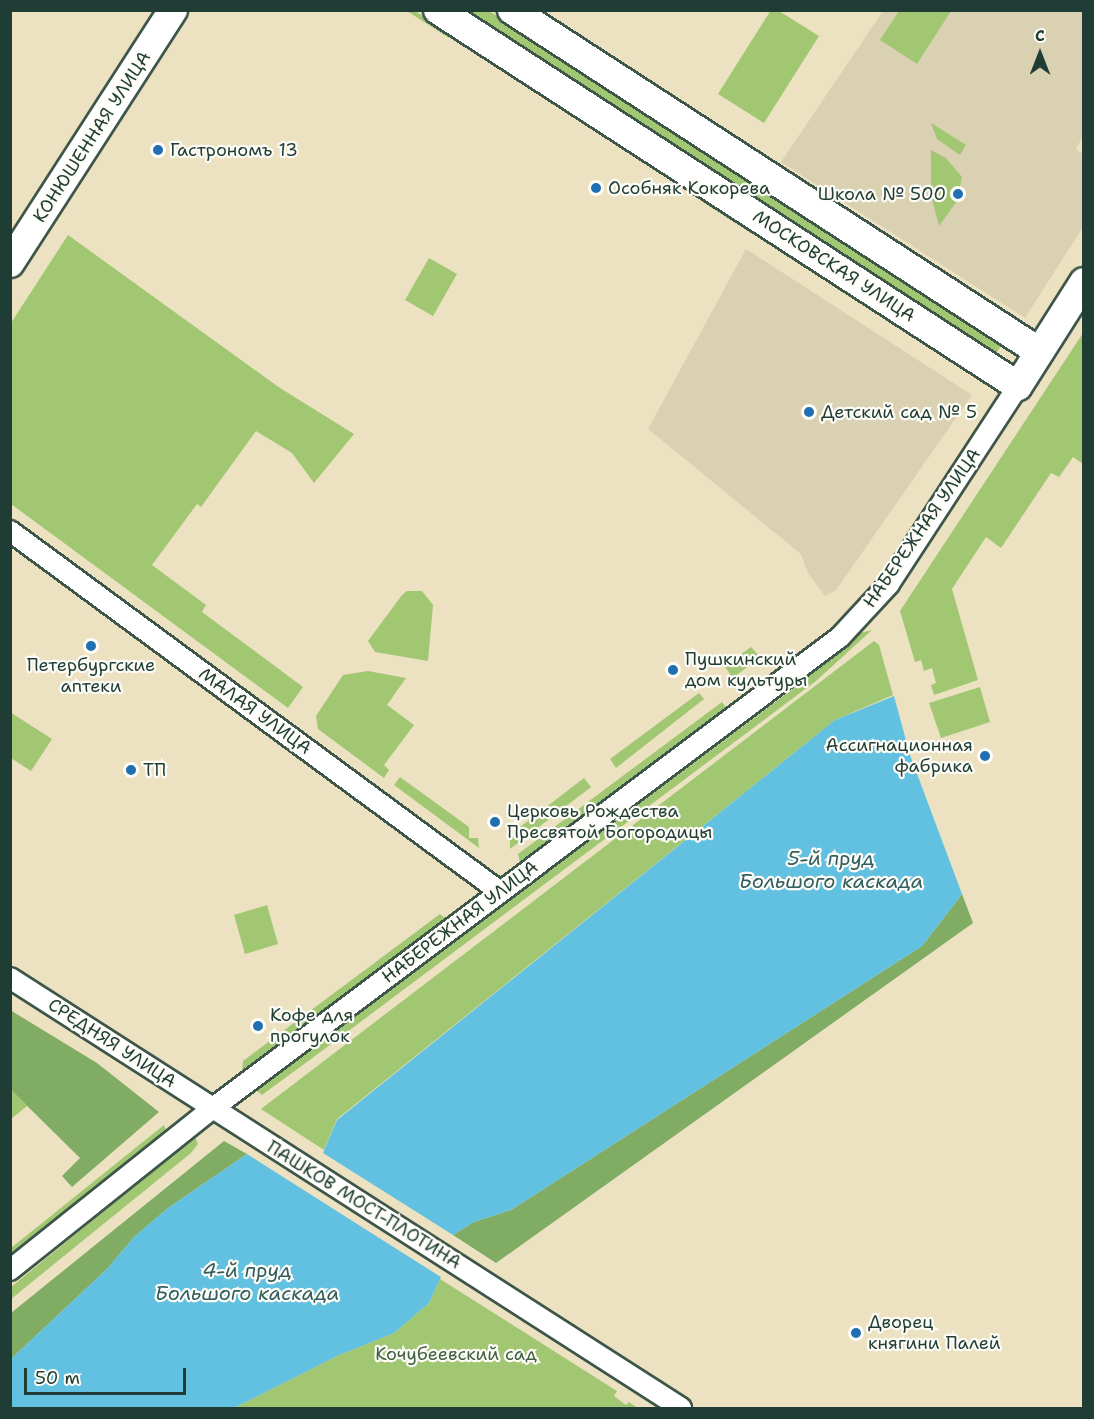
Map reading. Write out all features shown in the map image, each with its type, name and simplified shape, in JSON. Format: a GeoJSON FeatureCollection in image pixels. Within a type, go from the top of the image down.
{"type":"FeatureCollection","features":[{"type":"Feature","properties":{"kind":"main road","name":"КОНЮШЕННАЯ УЛИЦА"},"geometry":{"type":"LineString","coordinates":[[10,263],[173,10]]}},
{"type":"Feature","properties":{"kind":"main road","name":"МОСКОВСКАЯ УЛИЦА"},"geometry":{"type":"LineString","coordinates":[[438,10],[1018,386]]}},
{"type":"Feature","properties":{"kind":"main road"},"geometry":{"type":"LineString","coordinates":[[512,10],[1038,351]]}},
{"type":"Feature","properties":{"kind":"main road"},"geometry":{"type":"LineString","coordinates":[[1018,386],[1083,282]]}},
{"type":"Feature","properties":{"kind":"street","name":"НАБЕРЕЖНАЯ УЛИЦА"},"geometry":{"type":"LineString","coordinates":[[10,1270],[213,1108],[840,637],[889,584],[1018,386]]}},
{"type":"Feature","properties":{"kind":"street","name":"МАЛАЯ УЛИЦА"},"geometry":{"type":"LineString","coordinates":[[10,531],[499,891]]}},
{"type":"Feature","properties":{"kind":"street","name":"СРЕДНЯЯ УЛИЦА"},"geometry":{"type":"LineString","coordinates":[[10,978],[247,1131]]}},
{"type":"Feature","properties":{"kind":"street","name":"ПАШКОВ МОСТ-ПЛОТИНА"},"geometry":{"type":"LineString","coordinates":[[247,1131],[681,1408]]}},
{"type":"Feature","properties":{"kind":"shaded area","name":"Школа № 500"},"geometry":{"type":"Polygon","coordinates":[[[883,11],[1083,11],[1083,136],[1076,149],[1083,154],[1083,227],[1025,318],[781,162],[883,11]]]}},
{"type":"Feature","properties":{"kind":"shaded area","name":"Детский сад № 5"},"geometry":{"type":"Polygon","coordinates":[[[746,249],[972,395],[836,590],[825,596],[808,573],[801,554],[648,429],[746,249]]]}},
{"type":"Feature","properties":{"kind":"green space"},"geometry":{"type":"Polygon","coordinates":[[[771,10],[779,11],[819,36],[764,123],[718,94],[771,10]]]}},
{"type":"Feature","properties":{"kind":"green space"},"geometry":{"type":"Polygon","coordinates":[[[407,11],[415,11],[451,34],[449,38],[407,11]]]}},
{"type":"Feature","properties":{"kind":"green space"},"geometry":{"type":"Polygon","coordinates":[[[460,11],[489,11],[1002,344],[994,357],[460,11]]]}},
{"type":"Feature","properties":{"kind":"green space"},"geometry":{"type":"Polygon","coordinates":[[[899,11],[951,11],[917,64],[880,40],[899,11]]]}},
{"type":"Feature","properties":{"kind":"green space"},"geometry":{"type":"Polygon","coordinates":[[[931,123],[966,145],[960,155],[937,139],[931,123]]]}},
{"type":"Feature","properties":{"kind":"green space"},"geometry":{"type":"Polygon","coordinates":[[[931,150],[946,158],[962,177],[957,201],[939,226],[931,195],[931,150]]]}},
{"type":"Feature","properties":{"kind":"green space"},"geometry":{"type":"Polygon","coordinates":[[[704,196],[758,230],[754,235],[701,201],[704,196]]]}},
{"type":"Feature","properties":{"kind":"green space"},"geometry":{"type":"Polygon","coordinates":[[[68,235],[280,388],[354,434],[314,483],[292,453],[256,431],[201,507],[197,504],[152,565],[206,605],[202,612],[303,687],[288,708],[11,504],[11,323],[68,235]]]}},
{"type":"Feature","properties":{"kind":"green space"},"geometry":{"type":"Polygon","coordinates":[[[774,240],[953,360],[771,245],[774,240]]]}},
{"type":"Feature","properties":{"kind":"green space"},"geometry":{"type":"Polygon","coordinates":[[[429,258],[457,274],[433,316],[405,300],[429,258]]]}},
{"type":"Feature","properties":{"kind":"green space"},"geometry":{"type":"Polygon","coordinates":[[[1083,333],[1083,464],[1073,457],[1059,477],[1051,473],[1001,548],[986,537],[952,589],[978,680],[934,695],[931,685],[936,683],[932,668],[924,671],[921,660],[915,662],[900,611],[1083,333]]]}},
{"type":"Feature","properties":{"kind":"green space"},"geometry":{"type":"Polygon","coordinates":[[[407,591],[422,591],[433,605],[428,661],[375,652],[368,641],[402,595],[407,591]]]}},
{"type":"Feature","properties":{"kind":"green space"},"geometry":{"type":"Polygon","coordinates":[[[872,630],[816,681],[319,1053],[262,1095],[256,1090],[798,685],[860,633],[872,630]]]}},
{"type":"Feature","properties":{"kind":"green space"},"geometry":{"type":"Polygon","coordinates":[[[874,641],[879,645],[893,695],[835,720],[337,1119],[324,1150],[261,1109],[874,641]]]}},
{"type":"Feature","properties":{"kind":"green space"},"geometry":{"type":"Polygon","coordinates":[[[751,647],[760,657],[733,678],[724,666],[751,647]]]}},
{"type":"Feature","properties":{"kind":"green space"},"geometry":{"type":"Polygon","coordinates":[[[368,671],[406,678],[387,705],[414,725],[384,765],[389,770],[384,778],[318,729],[316,716],[343,675],[368,671]]]}},
{"type":"Feature","properties":{"kind":"green space"},"geometry":{"type":"Polygon","coordinates":[[[980,687],[990,722],[941,738],[929,703],[980,687]]]}},
{"type":"Feature","properties":{"kind":"green space"},"geometry":{"type":"Polygon","coordinates":[[[699,693],[704,699],[616,768],[610,759],[699,693]]]}},
{"type":"Feature","properties":{"kind":"green space"},"geometry":{"type":"Polygon","coordinates":[[[722,702],[727,709],[520,863],[518,854],[722,702]]]}},
{"type":"Feature","properties":{"kind":"green space"},"geometry":{"type":"Polygon","coordinates":[[[10,712],[52,739],[31,771],[11,758],[10,712]]]}},
{"type":"Feature","properties":{"kind":"green space"},"geometry":{"type":"Polygon","coordinates":[[[400,777],[469,827],[469,838],[478,838],[479,848],[394,785],[400,777]]]}},
{"type":"Feature","properties":{"kind":"green space"},"geometry":{"type":"Polygon","coordinates":[[[584,778],[591,787],[510,849],[510,838],[520,837],[520,827],[584,778]]]}},
{"type":"Feature","properties":{"kind":"green space"},"geometry":{"type":"Polygon","coordinates":[[[962,894],[973,923],[496,1263],[453,1235],[474,1222],[511,1210],[922,946],[962,894]]]}},
{"type":"Feature","properties":{"kind":"green space"},"geometry":{"type":"Polygon","coordinates":[[[267,905],[278,944],[245,954],[234,915],[267,905]]]}},
{"type":"Feature","properties":{"kind":"green space"},"geometry":{"type":"Polygon","coordinates":[[[440,914],[445,918],[422,937],[242,1071],[243,1061],[440,914]]]}},
{"type":"Feature","properties":{"kind":"green space"},"geometry":{"type":"Polygon","coordinates":[[[10,1010],[97,1063],[159,1112],[72,1187],[62,1176],[80,1158],[11,1090],[10,1010]]]}},
{"type":"Feature","properties":{"kind":"green space"},"geometry":{"type":"Polygon","coordinates":[[[11,1090],[27,1106],[10,1119],[11,1090]]]}},
{"type":"Feature","properties":{"kind":"green space"},"geometry":{"type":"Polygon","coordinates":[[[164,1125],[166,1130],[11,1257],[11,1248],[164,1125]]]}},
{"type":"Feature","properties":{"kind":"green space"},"geometry":{"type":"Polygon","coordinates":[[[195,1137],[198,1144],[191,1153],[11,1299],[11,1287],[195,1137]]]}},
{"type":"Feature","properties":{"kind":"green space"},"geometry":{"type":"Polygon","coordinates":[[[224,1141],[247,1154],[168,1208],[134,1237],[108,1268],[11,1359],[11,1313],[224,1141]]]}},
{"type":"Feature","properties":{"kind":"green space","name":"Кочубеевский сад"},"geometry":{"type":"Polygon","coordinates":[[[440,1279],[617,1391],[614,1396],[626,1405],[629,1402],[638,1408],[234,1408],[337,1356],[394,1333],[429,1303],[440,1279]]]}},
{"type":"Feature","properties":{"kind":"water","name":"5-й пруд Большого каскада"},"geometry":{"type":"Polygon","coordinates":[[[894,696],[910,755],[962,894],[922,946],[511,1210],[474,1222],[453,1235],[323,1153],[337,1120],[835,720],[894,696]]]}},
{"type":"Feature","properties":{"kind":"water","name":"4-й пруд Большого каскада"},"geometry":{"type":"Polygon","coordinates":[[[247,1154],[441,1277],[429,1303],[394,1333],[337,1356],[234,1408],[11,1408],[10,1360],[108,1268],[134,1237],[168,1208],[247,1154]]]}},
{"type":"Feature","properties":{"kind":"pier"},"geometry":{"type":"Polygon","coordinates":[[[245,1152],[442,1274],[443,1278],[359,1225],[245,1152]]]}},
{"type":"Feature","properties":{"kind":"pier"},"geometry":{"type":"Polygon","coordinates":[[[320,1152],[455,1237],[451,1238],[320,1152]]]}},
{"type":"Feature","properties":{"kind":"place","name":"Гастрономъ 13"},"geometry":{"type":"Point","coordinates":[158,150]}},
{"type":"Feature","properties":{"kind":"place","name":"Особняк Кокорева"},"geometry":{"type":"Point","coordinates":[596,188]}},
{"type":"Feature","properties":{"kind":"place","name":"Школа № 500"},"geometry":{"type":"Point","coordinates":[958,194]}},
{"type":"Feature","properties":{"kind":"place","name":"Детский сад № 5"},"geometry":{"type":"Point","coordinates":[809,412]}},
{"type":"Feature","properties":{"kind":"place","name":"Петербургские аптеки"},"geometry":{"type":"Point","coordinates":[91,646]}},
{"type":"Feature","properties":{"kind":"place","name":"Пушкинский дом культуры"},"geometry":{"type":"Point","coordinates":[673,670]}},
{"type":"Feature","properties":{"kind":"place","name":"Ассигнационная фабрика"},"geometry":{"type":"Point","coordinates":[985,756]}},
{"type":"Feature","properties":{"kind":"place","name":"ТП"},"geometry":{"type":"Point","coordinates":[131,770]}},
{"type":"Feature","properties":{"kind":"place","name":"Церковь Рождества Пресвятой Богородицы"},"geometry":{"type":"Point","coordinates":[495,822]}},
{"type":"Feature","properties":{"kind":"place","name":"Кофе для прогулок"},"geometry":{"type":"Point","coordinates":[258,1026]}},
{"type":"Feature","properties":{"kind":"place","name":"Дворец княгини Палей"},"geometry":{"type":"Point","coordinates":[856,1333]}}]}
